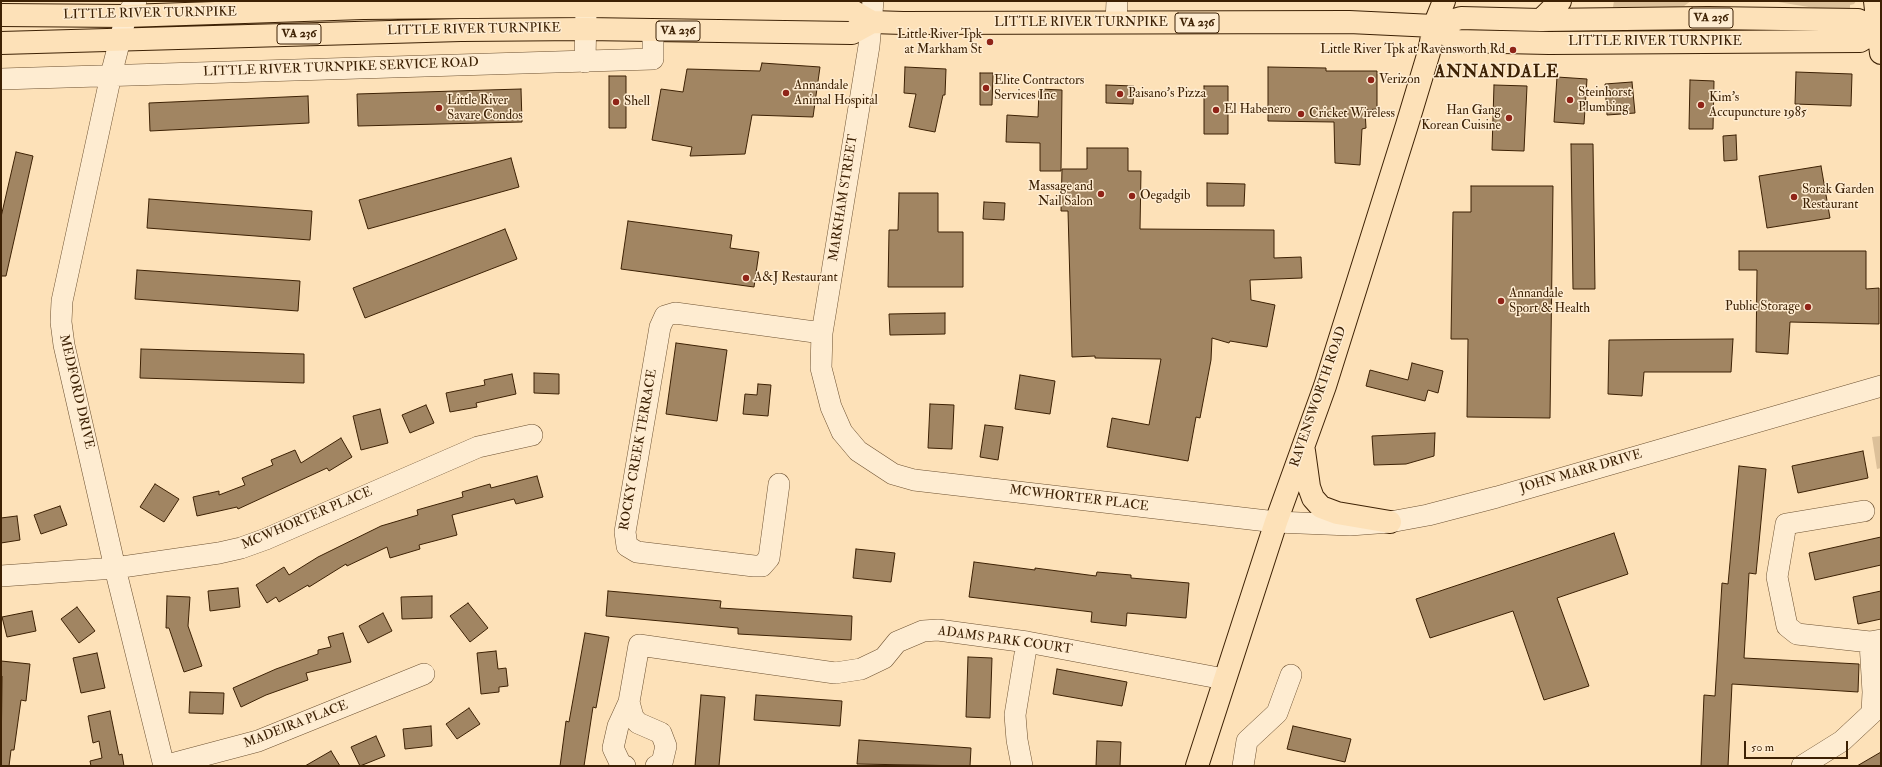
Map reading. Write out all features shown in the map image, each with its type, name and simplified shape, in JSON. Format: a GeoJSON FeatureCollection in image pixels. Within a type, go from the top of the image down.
{"type":"FeatureCollection","features":[{"type":"Feature","properties":{"kind":"main road","name":"RAVENSWORTH ROAD"},"geometry":{"type":"LineString","coordinates":[[1198,766],[1224,679],[1276,522],[1322,396],[1429,52],[1434,26],[1444,1]]}},
{"type":"Feature","properties":{"kind":"main road"},"geometry":{"type":"LineString","coordinates":[[1541,20],[1560,1]]}},
{"type":"Feature","properties":{"kind":"main road"},"geometry":{"type":"LineString","coordinates":[[1875,1],[1880,30],[1881,53]]}},
{"type":"Feature","properties":{"kind":"main road","name":"LITTLE RIVER TURNPIKE"},"geometry":{"type":"LineString","coordinates":[[1,15],[129,6],[363,8],[586,4],[872,11],[903,23],[1117,11],[1434,26],[1461,18],[1541,20],[1708,18],[1858,20],[1880,30]]}},
{"type":"Feature","properties":{"kind":"main road","name":"LITTLE RIVER TURNPIKE"},"geometry":{"type":"LineString","coordinates":[[1,43],[422,30],[586,29],[852,33],[872,11]]}},
{"type":"Feature","properties":{"kind":"main road","name":"LITTLE RIVER TURNPIKE"},"geometry":{"type":"LineString","coordinates":[[1434,26],[1456,41],[1549,43],[1860,41],[1880,30]]}},
{"type":"Feature","properties":{"kind":"main road"},"geometry":{"type":"LineString","coordinates":[[1304,445],[1309,487],[1313,498],[1321,506],[1337,513],[1390,522]]}},
{"type":"Feature","properties":{"kind":"street"},"geometry":{"type":"LineString","coordinates":[[585,62],[586,4]]}},
{"type":"Feature","properties":{"kind":"street","name":"MEDFORD DRIVE"},"geometry":{"type":"LineString","coordinates":[[129,6],[111,75],[62,301],[61,322],[64,345],[115,568],[164,766]]}},
{"type":"Feature","properties":{"kind":"street","name":"MARKHAM STREET"},"geometry":{"type":"LineString","coordinates":[[872,11],[869,46],[822,333],[821,368],[826,392],[836,421],[850,443],[858,451],[883,469]]}},
{"type":"Feature","properties":{"kind":"street","name":"LITTLE RIVER TURNPIKE SERVICE ROAD"},"geometry":{"type":"LineString","coordinates":[[1,79],[653,60],[653,30]]}},
{"type":"Feature","properties":{"kind":"street","name":"ROCKY CREEK TERRACE"},"geometry":{"type":"LineString","coordinates":[[779,484],[770,556],[768,561],[762,566],[637,552],[629,548],[625,543],[624,532],[660,327],[664,316],[675,314],[822,333]]}},
{"type":"Feature","properties":{"kind":"street","name":"JOHN MARR DRIVE"},"geometry":{"type":"LineString","coordinates":[[1276,522],[1350,525],[1390,522],[1428,515],[1497,497],[1881,386]]}},
{"type":"Feature","properties":{"kind":"street","name":"MCWHORTER PLACE"},"geometry":{"type":"LineString","coordinates":[[1,576],[115,568],[219,553],[241,548],[273,536],[478,447],[532,435]]}},
{"type":"Feature","properties":{"kind":"street","name":"MCWHORTER PLACE"},"geometry":{"type":"LineString","coordinates":[[883,469],[893,474],[914,480],[1276,522]]}},
{"type":"Feature","properties":{"kind":"street"},"geometry":{"type":"LineString","coordinates":[[1802,766],[1842,741],[1872,713],[1876,641],[1797,634],[1788,626],[1777,577],[1786,524],[1864,511]]}},
{"type":"Feature","properties":{"kind":"street","name":"ADAMS PARK COURT"},"geometry":{"type":"LineString","coordinates":[[625,766],[621,765],[614,748],[618,726],[629,702],[639,645],[835,673],[861,669],[884,658],[897,642],[923,631],[938,630],[1027,642],[1224,679]]}},
{"type":"Feature","properties":{"kind":"street"},"geometry":{"type":"LineString","coordinates":[[1022,766],[1017,740],[1015,715],[1027,642]]}},
{"type":"Feature","properties":{"kind":"street","name":"MADEIRA PLACE"},"geometry":{"type":"LineString","coordinates":[[164,766],[258,741],[424,674]]}},
{"type":"Feature","properties":{"kind":"street"},"geometry":{"type":"LineString","coordinates":[[1243,766],[1247,742],[1277,714],[1291,675]]}},
{"type":"Feature","properties":{"kind":"street"},"geometry":{"type":"LineString","coordinates":[[629,702],[633,717],[638,723],[661,733],[666,746],[662,763],[656,766]]}},
{"type":"Feature","properties":{"kind":"shaded area"},"geometry":{"type":"Polygon","coordinates":[[[1614,1],[1691,1],[1684,6],[1676,7],[1613,7],[1614,1]]]}},
{"type":"Feature","properties":{"kind":"shaded area"},"geometry":{"type":"Polygon","coordinates":[[[1772,1],[1856,1],[1854,4],[1850,5],[1850,9],[1821,9],[1772,1]]]}},
{"type":"Feature","properties":{"kind":"shaded area"},"geometry":{"type":"Polygon","coordinates":[[[1881,436],[1881,468],[1877,469],[1872,437],[1881,436]]]}},
{"type":"Feature","properties":{"kind":"building"},"geometry":{"type":"Polygon","coordinates":[[[762,63],[820,67],[813,117],[752,115],[745,154],[690,156],[692,147],[652,140],[661,89],[683,92],[687,69],[760,71],[762,63]]]}},
{"type":"Feature","properties":{"kind":"building"},"geometry":{"type":"Polygon","coordinates":[[[905,67],[946,69],[945,95],[943,95],[935,132],[909,127],[916,94],[904,93],[905,67]]]}},
{"type":"Feature","properties":{"kind":"building"},"geometry":{"type":"Polygon","coordinates":[[[1268,67],[1326,68],[1326,71],[1377,71],[1377,109],[1365,110],[1366,128],[1362,129],[1360,165],[1335,163],[1334,122],[1268,121],[1268,67]]]}},
{"type":"Feature","properties":{"kind":"building"},"geometry":{"type":"Polygon","coordinates":[[[1796,72],[1852,74],[1851,106],[1795,104],[1796,72]]]}},
{"type":"Feature","properties":{"kind":"building"},"geometry":{"type":"Polygon","coordinates":[[[980,73],[993,73],[992,105],[980,105],[980,73]]]}},
{"type":"Feature","properties":{"kind":"building"},"geometry":{"type":"Polygon","coordinates":[[[609,76],[626,76],[626,128],[609,128],[609,76]]]}},
{"type":"Feature","properties":{"kind":"building","name":"Steinhorst Plumbing"},"geometry":{"type":"Polygon","coordinates":[[[1557,77],[1587,79],[1584,124],[1554,122],[1557,77]]]}},
{"type":"Feature","properties":{"kind":"building","name":"Kim's Accupuncture 1985"},"geometry":{"type":"Polygon","coordinates":[[[1690,80],[1714,81],[1713,129],[1689,129],[1690,80]]]}},
{"type":"Feature","properties":{"kind":"building"},"geometry":{"type":"Polygon","coordinates":[[[1632,82],[1635,113],[1607,115],[1605,84],[1632,82]]]}},
{"type":"Feature","properties":{"kind":"building","name":"Paisano's Pizza"},"geometry":{"type":"Polygon","coordinates":[[[1106,85],[1134,86],[1133,104],[1106,103],[1106,85]]]}},
{"type":"Feature","properties":{"kind":"building","name":"Han Gang Korean Cuisine"},"geometry":{"type":"Polygon","coordinates":[[[1494,85],[1527,86],[1524,151],[1492,150],[1494,85]]]}},
{"type":"Feature","properties":{"kind":"building","name":"El Habenero"},"geometry":{"type":"Polygon","coordinates":[[[1204,86],[1228,86],[1228,134],[1204,134],[1204,86]]]}},
{"type":"Feature","properties":{"kind":"building","name":"Little River Savare Condos"},"geometry":{"type":"Polygon","coordinates":[[[521,89],[522,122],[358,126],[357,94],[521,89]]]}},
{"type":"Feature","properties":{"kind":"building"},"geometry":{"type":"Polygon","coordinates":[[[1039,89],[1062,90],[1061,171],[1040,171],[1040,143],[1006,142],[1007,115],[1038,117],[1039,89]]]}},
{"type":"Feature","properties":{"kind":"building"},"geometry":{"type":"Polygon","coordinates":[[[308,96],[309,123],[150,131],[149,103],[308,96]]]}},
{"type":"Feature","properties":{"kind":"building"},"geometry":{"type":"Polygon","coordinates":[[[1736,135],[1737,160],[1724,161],[1723,136],[1736,135]]]}},
{"type":"Feature","properties":{"kind":"building"},"geometry":{"type":"Polygon","coordinates":[[[1571,144],[1593,144],[1595,289],[1573,289],[1571,144]]]}},
{"type":"Feature","properties":{"kind":"building"},"geometry":{"type":"Polygon","coordinates":[[[1087,148],[1128,148],[1128,171],[1141,171],[1140,229],[1274,230],[1274,258],[1301,257],[1302,278],[1250,280],[1251,300],[1275,305],[1267,347],[1230,341],[1229,343],[1212,338],[1211,360],[1200,418],[1196,417],[1188,461],[1107,447],[1112,418],[1149,425],[1161,359],[1095,358],[1095,356],[1072,357],[1068,211],[1061,211],[1062,169],[1087,169],[1087,148]]]}},
{"type":"Feature","properties":{"kind":"building"},"geometry":{"type":"Polygon","coordinates":[[[16,152],[33,156],[6,276],[1,276],[1,217],[16,152]]]}},
{"type":"Feature","properties":{"kind":"building","name":"Little River Savare Condos"},"geometry":{"type":"Polygon","coordinates":[[[511,158],[519,187],[368,229],[359,200],[511,158]]]}},
{"type":"Feature","properties":{"kind":"building","name":"Sorak Garden Restaurant"},"geometry":{"type":"Polygon","coordinates":[[[1821,166],[1830,218],[1767,228],[1759,176],[1821,166]]]}},
{"type":"Feature","properties":{"kind":"building"},"geometry":{"type":"Polygon","coordinates":[[[1207,183],[1245,184],[1244,206],[1207,206],[1207,183]]]}},
{"type":"Feature","properties":{"kind":"building","name":"Annandale Sport & Health"},"geometry":{"type":"Polygon","coordinates":[[[1471,186],[1553,186],[1550,418],[1467,417],[1468,339],[1451,339],[1453,212],[1471,212],[1471,186]]]}},
{"type":"Feature","properties":{"kind":"building"},"geometry":{"type":"Polygon","coordinates":[[[899,193],[938,193],[938,232],[963,232],[963,287],[888,287],[889,230],[898,230],[899,193]]]}},
{"type":"Feature","properties":{"kind":"building"},"geometry":{"type":"Polygon","coordinates":[[[149,199],[312,211],[310,240],[147,228],[149,199]]]}},
{"type":"Feature","properties":{"kind":"building"},"geometry":{"type":"Polygon","coordinates":[[[984,202],[1005,203],[1004,220],[983,219],[984,202]]]}},
{"type":"Feature","properties":{"kind":"building"},"geometry":{"type":"Polygon","coordinates":[[[628,221],[732,235],[730,248],[759,252],[754,287],[621,269],[628,221]]]}},
{"type":"Feature","properties":{"kind":"building"},"geometry":{"type":"Polygon","coordinates":[[[505,229],[517,259],[365,318],[353,288],[505,229]]]}},
{"type":"Feature","properties":{"kind":"building"},"geometry":{"type":"Polygon","coordinates":[[[1739,251],[1866,251],[1866,289],[1879,288],[1879,324],[1790,322],[1788,354],[1756,352],[1757,270],[1739,270],[1739,251]]]}},
{"type":"Feature","properties":{"kind":"building"},"geometry":{"type":"Polygon","coordinates":[[[137,270],[300,281],[298,311],[135,299],[137,270]]]}},
{"type":"Feature","properties":{"kind":"building"},"geometry":{"type":"Polygon","coordinates":[[[945,313],[945,334],[890,335],[889,314],[945,313]]]}},
{"type":"Feature","properties":{"kind":"building"},"geometry":{"type":"Polygon","coordinates":[[[1733,339],[1731,372],[1644,372],[1642,396],[1608,394],[1609,340],[1733,339]]]}},
{"type":"Feature","properties":{"kind":"building"},"geometry":{"type":"Polygon","coordinates":[[[676,343],[727,350],[717,421],[666,414],[676,343]]]}},
{"type":"Feature","properties":{"kind":"building"},"geometry":{"type":"Polygon","coordinates":[[[141,349],[304,354],[304,383],[140,378],[141,349]]]}},
{"type":"Feature","properties":{"kind":"building"},"geometry":{"type":"Polygon","coordinates":[[[1412,363],[1443,371],[1438,393],[1428,390],[1425,401],[1366,386],[1370,370],[1408,380],[1412,363]]]}},
{"type":"Feature","properties":{"kind":"building"},"geometry":{"type":"Polygon","coordinates":[[[534,373],[559,374],[559,394],[534,393],[534,373]]]}},
{"type":"Feature","properties":{"kind":"building"},"geometry":{"type":"Polygon","coordinates":[[[512,374],[516,394],[476,403],[477,407],[450,412],[446,393],[485,385],[484,380],[512,374]]]}},
{"type":"Feature","properties":{"kind":"building"},"geometry":{"type":"Polygon","coordinates":[[[1020,375],[1055,381],[1050,414],[1015,409],[1020,375]]]}},
{"type":"Feature","properties":{"kind":"building"},"geometry":{"type":"Polygon","coordinates":[[[758,384],[771,385],[768,416],[743,414],[745,394],[757,395],[758,384]]]}},
{"type":"Feature","properties":{"kind":"building"},"geometry":{"type":"Polygon","coordinates":[[[930,404],[954,405],[952,449],[928,448],[930,404]]]}},
{"type":"Feature","properties":{"kind":"building"},"geometry":{"type":"Polygon","coordinates":[[[426,405],[434,423],[410,433],[402,415],[426,405]]]}},
{"type":"Feature","properties":{"kind":"building"},"geometry":{"type":"Polygon","coordinates":[[[380,409],[388,443],[361,450],[353,416],[380,409]]]}},
{"type":"Feature","properties":{"kind":"building"},"geometry":{"type":"Polygon","coordinates":[[[985,425],[1003,427],[998,460],[980,457],[985,425]]]}},
{"type":"Feature","properties":{"kind":"building"},"geometry":{"type":"Polygon","coordinates":[[[1435,433],[1434,456],[1406,464],[1374,465],[1372,436],[1435,433]]]}},
{"type":"Feature","properties":{"kind":"building"},"geometry":{"type":"Polygon","coordinates":[[[341,438],[352,457],[329,471],[327,468],[238,509],[237,507],[197,516],[193,497],[219,491],[219,495],[245,485],[242,478],[273,465],[271,460],[295,450],[301,463],[341,438]]]}},
{"type":"Feature","properties":{"kind":"building"},"geometry":{"type":"Polygon","coordinates":[[[1863,451],[1868,478],[1798,493],[1792,466],[1863,451]]]}},
{"type":"Feature","properties":{"kind":"building"},"geometry":{"type":"Polygon","coordinates":[[[1739,466],[1766,469],[1756,574],[1749,573],[1744,658],[1859,664],[1858,692],[1732,684],[1728,766],[1701,766],[1704,695],[1715,696],[1722,583],[1728,584],[1739,466]]]}},
{"type":"Feature","properties":{"kind":"building"},"geometry":{"type":"Polygon","coordinates":[[[537,476],[543,497],[516,504],[514,499],[452,515],[457,535],[419,545],[420,549],[390,558],[387,547],[347,566],[346,564],[309,587],[308,585],[279,602],[276,597],[267,603],[256,585],[284,567],[289,575],[318,557],[381,526],[418,515],[417,510],[463,497],[462,492],[490,484],[491,488],[537,476]]]}},
{"type":"Feature","properties":{"kind":"building"},"geometry":{"type":"Polygon","coordinates":[[[155,484],[179,499],[164,522],[140,507],[155,484]]]}},
{"type":"Feature","properties":{"kind":"building"},"geometry":{"type":"Polygon","coordinates":[[[60,506],[67,525],[41,534],[34,515],[60,506]]]}},
{"type":"Feature","properties":{"kind":"building"},"geometry":{"type":"Polygon","coordinates":[[[17,516],[20,540],[1,543],[1,518],[17,516]]]}},
{"type":"Feature","properties":{"kind":"building"},"geometry":{"type":"Polygon","coordinates":[[[1614,533],[1628,574],[1557,598],[1589,686],[1544,700],[1513,611],[1430,638],[1416,599],[1614,533]]]}},
{"type":"Feature","properties":{"kind":"building"},"geometry":{"type":"Polygon","coordinates":[[[1881,537],[1881,565],[1815,580],[1809,553],[1881,537]]]}},
{"type":"Feature","properties":{"kind":"building"},"geometry":{"type":"Polygon","coordinates":[[[856,549],[895,553],[891,582],[853,578],[856,549]]]}},
{"type":"Feature","properties":{"kind":"building"},"geometry":{"type":"Polygon","coordinates":[[[974,562],[1096,576],[1097,572],[1131,575],[1131,578],[1189,583],[1186,618],[1127,613],[1126,626],[1091,622],[1092,612],[969,597],[974,562]]]}},
{"type":"Feature","properties":{"kind":"building"},"geometry":{"type":"Polygon","coordinates":[[[238,588],[240,607],[210,611],[208,591],[238,588]]]}},
{"type":"Feature","properties":{"kind":"building"},"geometry":{"type":"Polygon","coordinates":[[[608,591],[721,601],[720,608],[852,616],[851,640],[738,634],[738,628],[606,616],[608,591]]]}},
{"type":"Feature","properties":{"kind":"building"},"geometry":{"type":"Polygon","coordinates":[[[1881,591],[1881,619],[1858,624],[1853,597],[1881,591]]]}},
{"type":"Feature","properties":{"kind":"building"},"geometry":{"type":"Polygon","coordinates":[[[167,596],[190,597],[188,626],[202,666],[184,672],[169,628],[166,628],[167,596]]]}},
{"type":"Feature","properties":{"kind":"building"},"geometry":{"type":"Polygon","coordinates":[[[432,596],[432,618],[402,619],[401,597],[432,596]]]}},
{"type":"Feature","properties":{"kind":"building"},"geometry":{"type":"Polygon","coordinates":[[[468,603],[488,628],[470,642],[450,616],[468,603]]]}},
{"type":"Feature","properties":{"kind":"building"},"geometry":{"type":"Polygon","coordinates":[[[77,607],[95,631],[79,643],[61,619],[77,607]]]}},
{"type":"Feature","properties":{"kind":"building"},"geometry":{"type":"Polygon","coordinates":[[[32,611],[36,631],[7,637],[2,617],[32,611]]]}},
{"type":"Feature","properties":{"kind":"building"},"geometry":{"type":"Polygon","coordinates":[[[383,613],[392,631],[368,643],[359,626],[383,613]]]}},
{"type":"Feature","properties":{"kind":"building"},"geometry":{"type":"Polygon","coordinates":[[[343,633],[351,662],[306,673],[308,680],[266,695],[241,707],[233,688],[276,669],[318,654],[318,650],[331,647],[328,637],[343,633]]]}},
{"type":"Feature","properties":{"kind":"building"},"geometry":{"type":"Polygon","coordinates":[[[585,633],[609,637],[596,708],[593,707],[584,766],[560,766],[566,721],[569,722],[585,633]]]}},
{"type":"Feature","properties":{"kind":"building"},"geometry":{"type":"Polygon","coordinates":[[[496,651],[498,669],[506,668],[508,686],[499,687],[499,692],[481,694],[477,653],[496,651]]]}},
{"type":"Feature","properties":{"kind":"building"},"geometry":{"type":"Polygon","coordinates":[[[97,653],[105,688],[81,693],[73,658],[97,653]]]}},
{"type":"Feature","properties":{"kind":"building"},"geometry":{"type":"Polygon","coordinates":[[[968,657],[992,658],[990,718],[966,717],[968,657]]]}},
{"type":"Feature","properties":{"kind":"building"},"geometry":{"type":"Polygon","coordinates":[[[1,661],[30,664],[26,701],[21,700],[14,750],[11,750],[9,766],[1,766],[1,661]]]}},
{"type":"Feature","properties":{"kind":"building"},"geometry":{"type":"Polygon","coordinates":[[[1057,669],[1127,682],[1122,706],[1053,694],[1057,669]]]}},
{"type":"Feature","properties":{"kind":"building"},"geometry":{"type":"Polygon","coordinates":[[[190,692],[224,693],[223,714],[189,713],[190,692]]]}},
{"type":"Feature","properties":{"kind":"building"},"geometry":{"type":"Polygon","coordinates":[[[701,695],[725,697],[719,766],[695,766],[701,695]]]}},
{"type":"Feature","properties":{"kind":"building"},"geometry":{"type":"Polygon","coordinates":[[[756,695],[842,701],[840,726],[754,720],[756,695]]]}},
{"type":"Feature","properties":{"kind":"building"},"geometry":{"type":"Polygon","coordinates":[[[469,708],[480,724],[457,739],[446,724],[469,708]]]}},
{"type":"Feature","properties":{"kind":"building"},"geometry":{"type":"Polygon","coordinates":[[[110,711],[119,755],[122,754],[124,766],[91,766],[90,761],[102,758],[99,741],[93,743],[88,716],[110,711]]]}},
{"type":"Feature","properties":{"kind":"building"},"geometry":{"type":"Polygon","coordinates":[[[431,726],[432,746],[405,749],[403,729],[431,726]]]}},
{"type":"Feature","properties":{"kind":"building"},"geometry":{"type":"Polygon","coordinates":[[[1293,726],[1351,739],[1345,762],[1287,749],[1293,726]]]}},
{"type":"Feature","properties":{"kind":"building"},"geometry":{"type":"Polygon","coordinates":[[[376,736],[385,756],[360,766],[351,747],[376,736]]]}},
{"type":"Feature","properties":{"kind":"building"},"geometry":{"type":"Polygon","coordinates":[[[859,740],[971,748],[970,766],[857,764],[859,740]]]}},
{"type":"Feature","properties":{"kind":"building"},"geometry":{"type":"Polygon","coordinates":[[[1097,741],[1121,742],[1120,766],[1096,766],[1097,741]]]}},
{"type":"Feature","properties":{"kind":"building"},"geometry":{"type":"Polygon","coordinates":[[[331,751],[340,766],[305,766],[331,751]]]}},
{"type":"Feature","properties":{"kind":"building"},"geometry":{"type":"Polygon","coordinates":[[[1881,752],[1881,766],[1857,766],[1881,752]]]}},
{"type":"Feature","properties":{"kind":"place","name":"Little River Tpk at Markham St"},"geometry":{"type":"Point","coordinates":[990,42]}},
{"type":"Feature","properties":{"kind":"place","name":"Little River Tpk at Ravensworth Rd"},"geometry":{"type":"Point","coordinates":[1513,50]}},
{"type":"Feature","properties":{"kind":"place","name":"Verizon"},"geometry":{"type":"Point","coordinates":[1371,80]}},
{"type":"Feature","properties":{"kind":"place","name":"Elite Contractors Services Inc"},"geometry":{"type":"Point","coordinates":[986,88]}},
{"type":"Feature","properties":{"kind":"place","name":"Annandale Animal Hospital"},"geometry":{"type":"Point","coordinates":[786,93]}},
{"type":"Feature","properties":{"kind":"place","name":"Paisano's Pizza"},"geometry":{"type":"Point","coordinates":[1120,94]}},
{"type":"Feature","properties":{"kind":"place","name":"Steinhorst Plumbing"},"geometry":{"type":"Point","coordinates":[1570,100]}},
{"type":"Feature","properties":{"kind":"place","name":"Shell"},"geometry":{"type":"Point","coordinates":[616,102]}},
{"type":"Feature","properties":{"kind":"place","name":"Kim's Accupuncture 1985"},"geometry":{"type":"Point","coordinates":[1701,105]}},
{"type":"Feature","properties":{"kind":"place","name":"Little River Savare Condos"},"geometry":{"type":"Point","coordinates":[439,108]}},
{"type":"Feature","properties":{"kind":"place","name":"El Habenero"},"geometry":{"type":"Point","coordinates":[1216,110]}},
{"type":"Feature","properties":{"kind":"place","name":"Cricket Wireless"},"geometry":{"type":"Point","coordinates":[1301,114]}},
{"type":"Feature","properties":{"kind":"place","name":"Han Gang Korean Cuisine"},"geometry":{"type":"Point","coordinates":[1509,118]}},
{"type":"Feature","properties":{"kind":"place","name":"Massage and Nail Salon"},"geometry":{"type":"Point","coordinates":[1101,194]}},
{"type":"Feature","properties":{"kind":"place","name":"Oegadgib"},"geometry":{"type":"Point","coordinates":[1132,196]}},
{"type":"Feature","properties":{"kind":"place","name":"Sorak Garden Restaurant"},"geometry":{"type":"Point","coordinates":[1794,197]}},
{"type":"Feature","properties":{"kind":"place","name":"A&J Restaurant"},"geometry":{"type":"Point","coordinates":[746,278]}},
{"type":"Feature","properties":{"kind":"place","name":"Annandale Sport & Health"},"geometry":{"type":"Point","coordinates":[1501,301]}},
{"type":"Feature","properties":{"kind":"place","name":"Public Storage"},"geometry":{"type":"Point","coordinates":[1808,307]}},
{"type":"Feature","properties":{"kind":"district","name":"ANNANDALE"},"geometry":{"type":"Point","coordinates":[1497,73]}}]}
